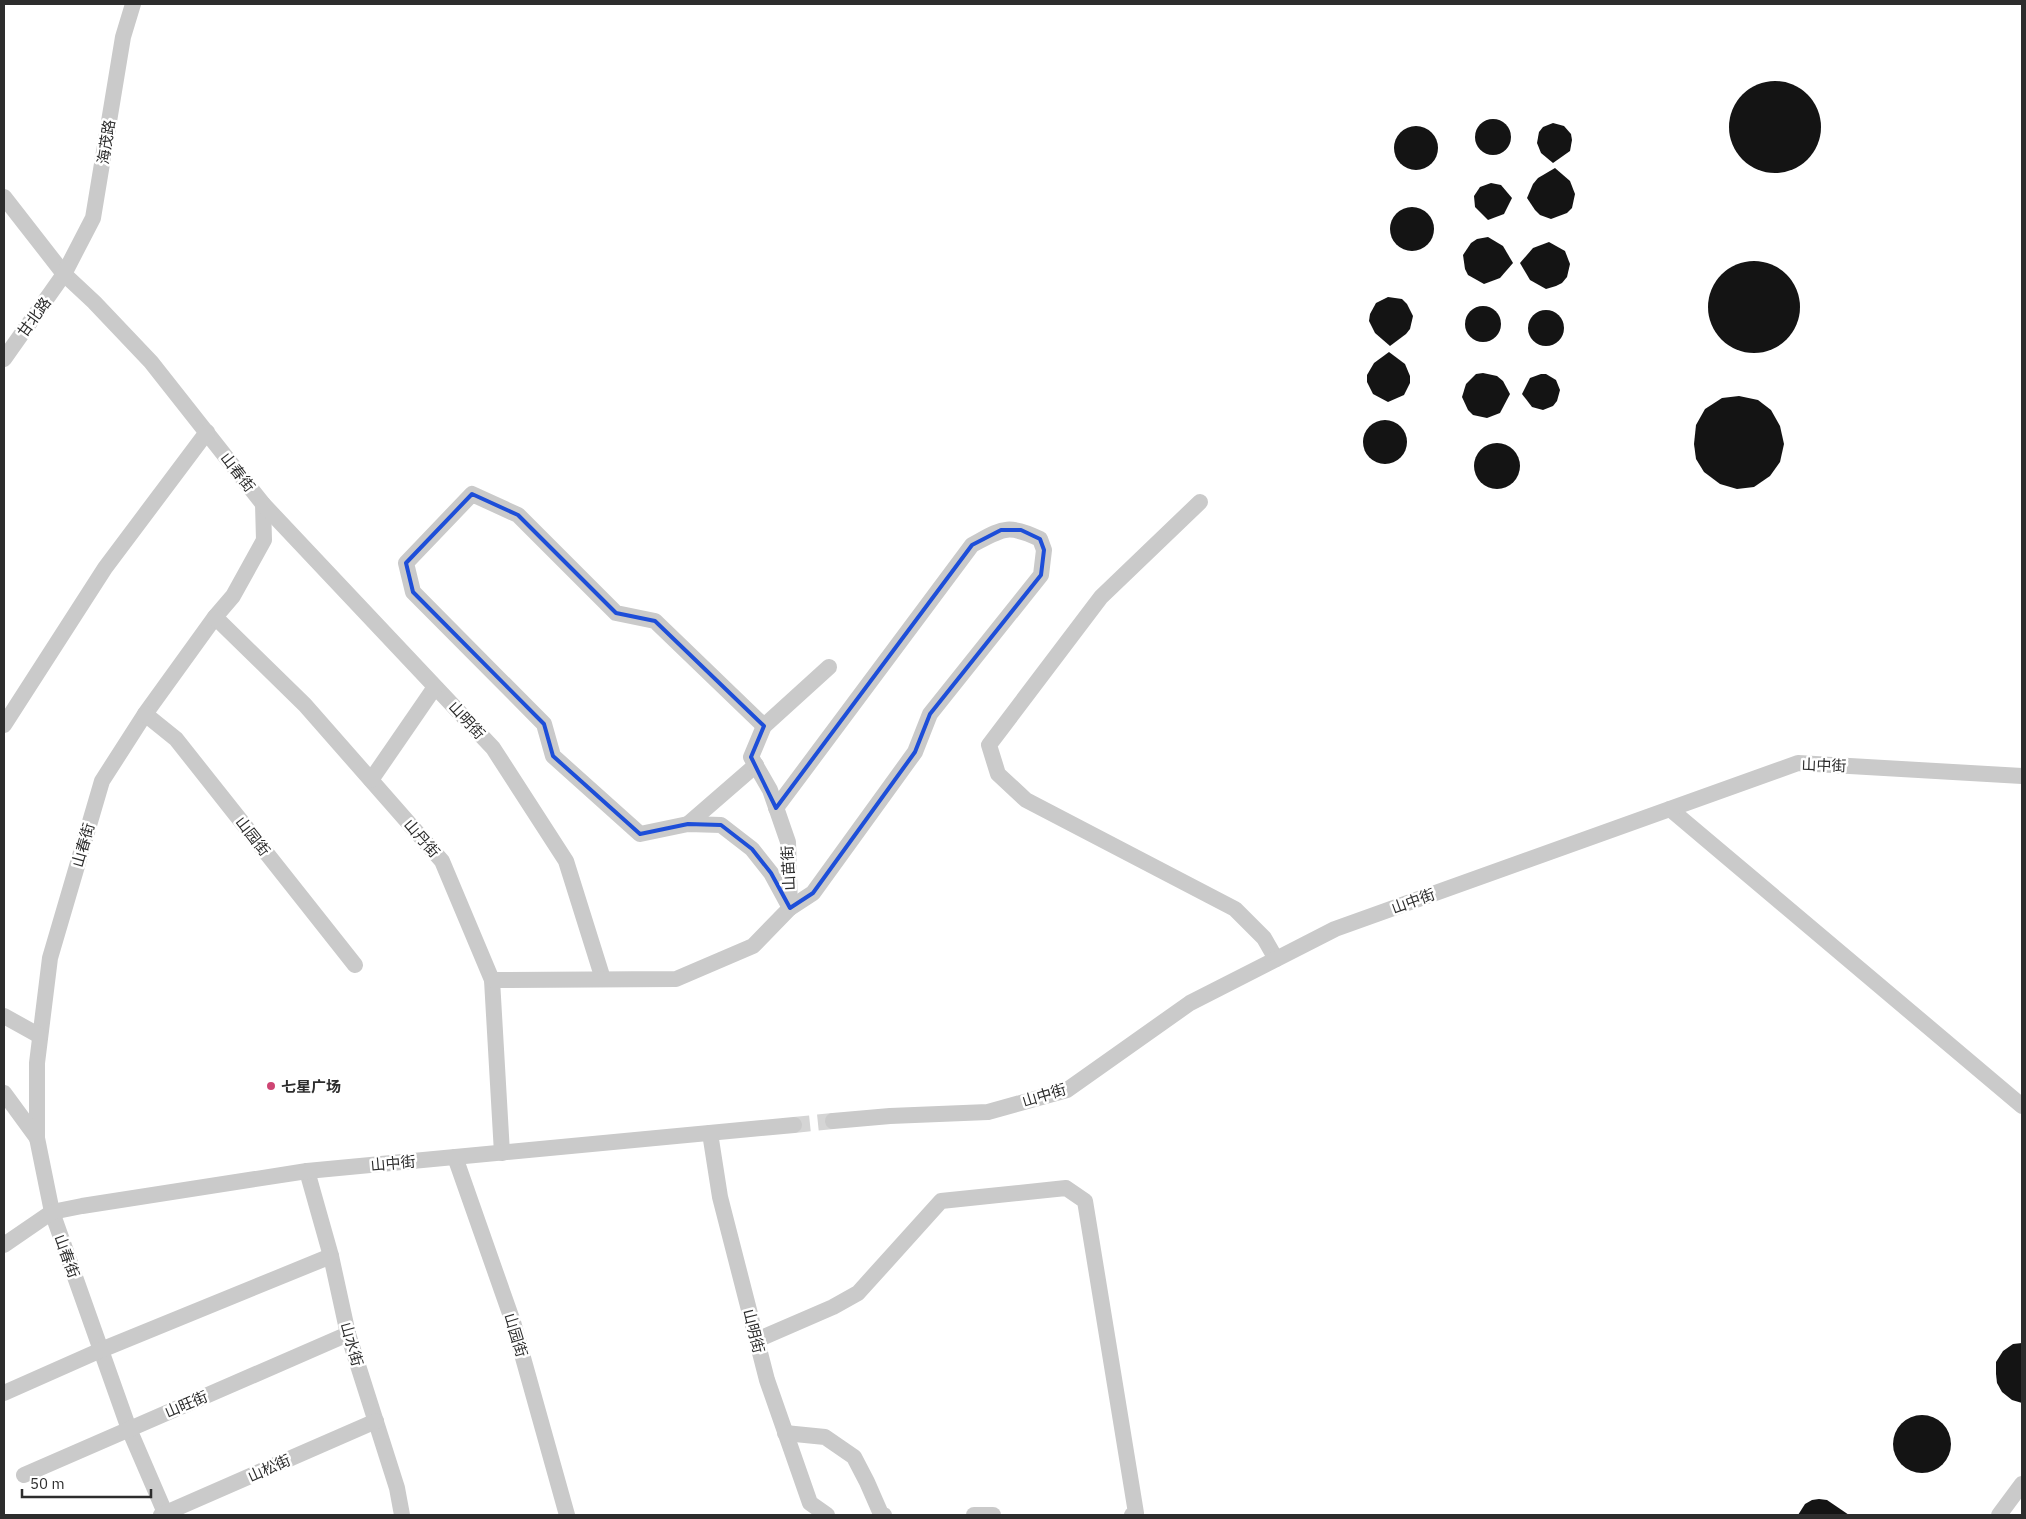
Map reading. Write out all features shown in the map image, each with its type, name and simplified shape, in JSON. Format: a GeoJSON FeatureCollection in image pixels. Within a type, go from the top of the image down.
{"type":"FeatureCollection","features":[{"type":"Feature","properties":{"kind":"street","name":"海茂路"},"geometry":{"type":"LineString","coordinates":[[64,274],[93,218],[123,37],[133,4]]}},
{"type":"Feature","properties":{"kind":"street","name":"山春街"},"geometry":{"type":"LineString","coordinates":[[4,197],[64,274],[94,302],[151,362],[263,504],[264,540],[233,596],[215,617],[145,714],[102,781],[50,958],[36,1063],[37,1138],[52,1212],[129,1429],[164,1515]]}},
{"type":"Feature","properties":{"kind":"street","name":"甘北路"},"geometry":{"type":"LineString","coordinates":[[4,359],[64,274]]}},
{"type":"Feature","properties":{"kind":"street"},"geometry":{"type":"LineString","coordinates":[[4,725],[105,568],[207,432]]}},
{"type":"Feature","properties":{"kind":"street"},"geometry":{"type":"LineString","coordinates":[[764,726],[655,621],[616,613],[518,515],[472,494],[406,564],[413,592],[544,724],[553,756],[640,834],[688,824],[721,825],[752,849],[771,872],[790,908],[813,893],[915,752],[930,714],[1041,575],[1044,550],[1040,539],[1021,530],[1001,530],[972,545],[776,808]]}},
{"type":"Feature","properties":{"kind":"street"},"geometry":{"type":"LineString","coordinates":[[1200,502],[1101,597],[989,745],[998,774],[1026,800],[1235,909],[1264,938],[1276,959]]}},
{"type":"Feature","properties":{"kind":"street","name":"山明街"},"geometry":{"type":"LineString","coordinates":[[263,504],[493,748],[566,861],[603,979]]}},
{"type":"Feature","properties":{"kind":"street","name":"山丹街"},"geometry":{"type":"LineString","coordinates":[[215,617],[305,705],[442,861],[492,980],[502,1153]]}},
{"type":"Feature","properties":{"kind":"street"},"geometry":{"type":"LineString","coordinates":[[688,824],[756,765],[751,757],[764,726],[829,667]]}},
{"type":"Feature","properties":{"kind":"street"},"geometry":{"type":"LineString","coordinates":[[371,780],[435,686]]}},
{"type":"Feature","properties":{"kind":"street","name":"山园街"},"geometry":{"type":"LineString","coordinates":[[145,714],[176,740],[355,965]]}},
{"type":"Feature","properties":{"kind":"street","name":"山中街"},"geometry":{"type":"LineString","coordinates":[[833,1121],[890,1116],[988,1112],[1067,1090],[1190,1003],[1335,929],[1798,763],[2022,776]]}},
{"type":"Feature","properties":{"kind":"street","name":"山苗街"},"geometry":{"type":"LineString","coordinates":[[492,980],[676,979],[753,946],[790,908],[788,842],[770,790],[756,765]]}},
{"type":"Feature","properties":{"kind":"street"},"geometry":{"type":"LineString","coordinates":[[1670,809],[2022,1106]]}},
{"type":"Feature","properties":{"kind":"street"},"geometry":{"type":"LineString","coordinates":[[4,1016],[40,1036]]}},
{"type":"Feature","properties":{"kind":"street"},"geometry":{"type":"LineString","coordinates":[[4,1093],[37,1138]]}},
{"type":"Feature","properties":{"kind":"street","name":"山中街"},"geometry":{"type":"LineString","coordinates":[[4,1245],[52,1212],[307,1171],[794,1125]]}},
{"type":"Feature","properties":{"kind":"street","name":"山明街"},"geometry":{"type":"LineString","coordinates":[[710,1133],[720,1197],[767,1380],[812,1509],[827,1515]]}},
{"type":"Feature","properties":{"kind":"street","name":"山园街"},"geometry":{"type":"LineString","coordinates":[[454,1158],[513,1322],[568,1515]]}},
{"type":"Feature","properties":{"kind":"street","name":"山水街"},"geometry":{"type":"LineString","coordinates":[[307,1171],[331,1256],[348,1334],[397,1488],[402,1515]]}},
{"type":"Feature","properties":{"kind":"street"},"geometry":{"type":"LineString","coordinates":[[757,1340],[833,1308],[858,1293],[941,1201],[1066,1188],[1085,1201],[1136,1513],[1132,1515]]}},
{"type":"Feature","properties":{"kind":"street"},"geometry":{"type":"LineString","coordinates":[[4,1393],[101,1350],[331,1256]]}},
{"type":"Feature","properties":{"kind":"street","name":"山旺街"},"geometry":{"type":"LineString","coordinates":[[24,1475],[348,1334]]}},
{"type":"Feature","properties":{"kind":"street","name":"山松街"},"geometry":{"type":"LineString","coordinates":[[164,1515],[376,1421]]}},
{"type":"Feature","properties":{"kind":"street"},"geometry":{"type":"LineString","coordinates":[[786,1433],[825,1437],[854,1457],[881,1514],[884,1515]]}},
{"type":"Feature","properties":{"kind":"street"},"geometry":{"type":"LineString","coordinates":[[1999,1515],[2022,1484]]}},
{"type":"Feature","properties":{"kind":"street"},"geometry":{"type":"LineString","coordinates":[[974,1515],[993,1515]]}},
{"type":"Feature","properties":{"kind":"highlighted area"},"geometry":{"type":"Polygon","coordinates":[[[472,494],[518,515],[616,613],[655,621],[764,726],[751,757],[776,808],[972,545],[1001,530],[1021,530],[1040,539],[1044,550],[1041,575],[930,714],[915,752],[813,893],[790,908],[771,873],[752,849],[721,825],[688,824],[640,834],[553,756],[544,724],[413,592],[406,563],[472,494]]]}},
{"type":"Feature","properties":{"kind":"building"},"geometry":{"type":"Polygon","coordinates":[[[1775,81],[1792,85],[1807,95],[1817,110],[1821,127],[1817,144],[1807,159],[1792,169],[1775,173],[1758,169],[1743,159],[1733,144],[1729,127],[1733,110],[1743,95],[1758,85],[1775,81]]]}},
{"type":"Feature","properties":{"kind":"building"},"geometry":{"type":"Polygon","coordinates":[[[1493,119],[1506,124],[1511,137],[1506,150],[1493,155],[1480,150],[1475,137],[1480,124],[1493,119]]]}},
{"type":"Feature","properties":{"kind":"building"},"geometry":{"type":"Polygon","coordinates":[[[1553,123],[1564,126],[1571,134],[1572,140],[1570,151],[1553,163],[1541,153],[1537,143],[1539,132],[1543,127],[1553,123]]]}},
{"type":"Feature","properties":{"kind":"building"},"geometry":{"type":"Polygon","coordinates":[[[1416,126],[1428,130],[1434,136],[1438,148],[1434,160],[1428,166],[1416,170],[1404,166],[1398,160],[1394,148],[1398,136],[1404,130],[1416,126]]]}},
{"type":"Feature","properties":{"kind":"building"},"geometry":{"type":"Polygon","coordinates":[[[1555,168],[1570,181],[1575,194],[1572,208],[1567,213],[1551,219],[1540,215],[1527,198],[1538,178],[1555,168]]]}},
{"type":"Feature","properties":{"kind":"building"},"geometry":{"type":"Polygon","coordinates":[[[1491,183],[1501,185],[1512,198],[1504,214],[1488,220],[1475,207],[1474,196],[1480,187],[1491,183]]]}},
{"type":"Feature","properties":{"kind":"building"},"geometry":{"type":"Polygon","coordinates":[[[1412,207],[1424,211],[1430,217],[1434,229],[1430,241],[1424,247],[1412,251],[1400,247],[1394,241],[1390,229],[1394,217],[1400,211],[1412,207]]]}},
{"type":"Feature","properties":{"kind":"building"},"geometry":{"type":"Polygon","coordinates":[[[1488,237],[1503,246],[1513,263],[1500,278],[1484,284],[1468,275],[1463,255],[1471,243],[1477,239],[1488,237]]]}},
{"type":"Feature","properties":{"kind":"building"},"geometry":{"type":"Polygon","coordinates":[[[1549,242],[1565,251],[1570,264],[1567,277],[1562,283],[1546,289],[1530,280],[1520,263],[1533,248],[1549,242]]]}},
{"type":"Feature","properties":{"kind":"building"},"geometry":{"type":"Polygon","coordinates":[[[1754,261],[1771,265],[1786,275],[1796,290],[1800,307],[1796,324],[1786,339],[1771,349],[1754,353],[1737,349],[1722,339],[1712,324],[1708,307],[1712,290],[1722,275],[1737,265],[1754,261]]]}},
{"type":"Feature","properties":{"kind":"building"},"geometry":{"type":"Polygon","coordinates":[[[1388,297],[1402,299],[1413,316],[1410,329],[1390,346],[1375,333],[1369,321],[1370,314],[1376,303],[1388,297]]]}},
{"type":"Feature","properties":{"kind":"building"},"geometry":{"type":"Polygon","coordinates":[[[1483,306],[1496,311],[1501,324],[1496,337],[1483,342],[1470,337],[1465,324],[1470,311],[1483,306]]]}},
{"type":"Feature","properties":{"kind":"building"},"geometry":{"type":"Polygon","coordinates":[[[1546,310],[1559,315],[1564,328],[1559,341],[1546,346],[1533,341],[1528,328],[1533,315],[1546,310]]]}},
{"type":"Feature","properties":{"kind":"building"},"geometry":{"type":"Polygon","coordinates":[[[1389,352],[1405,364],[1410,376],[1410,383],[1404,395],[1388,402],[1373,394],[1367,382],[1367,375],[1374,363],[1389,352]]]}},
{"type":"Feature","properties":{"kind":"building"},"geometry":{"type":"Polygon","coordinates":[[[1483,373],[1497,376],[1503,381],[1510,394],[1500,413],[1487,418],[1473,415],[1468,410],[1462,397],[1466,384],[1476,374],[1483,373]]]}},
{"type":"Feature","properties":{"kind":"building"},"geometry":{"type":"Polygon","coordinates":[[[1546,374],[1556,380],[1560,390],[1557,401],[1553,406],[1543,410],[1532,407],[1522,394],[1530,378],[1546,374]]]}},
{"type":"Feature","properties":{"kind":"building"},"geometry":{"type":"Polygon","coordinates":[[[1739,396],[1758,400],[1771,410],[1780,426],[1784,444],[1780,462],[1770,476],[1754,487],[1737,489],[1720,484],[1704,472],[1696,459],[1694,444],[1696,425],[1705,409],[1722,398],[1739,396]]]}},
{"type":"Feature","properties":{"kind":"building"},"geometry":{"type":"Polygon","coordinates":[[[1385,420],[1397,424],[1403,430],[1407,442],[1403,454],[1397,460],[1385,464],[1373,460],[1367,454],[1363,442],[1367,430],[1373,424],[1385,420]]]}},
{"type":"Feature","properties":{"kind":"building"},"geometry":{"type":"Polygon","coordinates":[[[1497,443],[1510,447],[1516,453],[1520,466],[1516,479],[1510,485],[1497,489],[1484,485],[1478,479],[1474,466],[1478,453],[1484,447],[1497,443]]]}},
{"type":"Feature","properties":{"kind":"building"},"geometry":{"type":"Polygon","coordinates":[[[2022,1343],[2022,1403],[2012,1400],[2002,1392],[1997,1383],[1996,1362],[2003,1351],[2013,1344],[2022,1343]]]}},
{"type":"Feature","properties":{"kind":"building"},"geometry":{"type":"Polygon","coordinates":[[[1916,1415],[1928,1415],[1943,1423],[1951,1438],[1951,1450],[1943,1465],[1928,1473],[1916,1473],[1901,1465],[1893,1450],[1893,1438],[1901,1423],[1916,1415]]]}},
{"type":"Feature","properties":{"kind":"building"},"geometry":{"type":"Polygon","coordinates":[[[1819,1499],[1827,1500],[1849,1515],[1798,1515],[1805,1504],[1819,1499]]]}},
{"type":"Feature","properties":{"kind":"tunnel"},"geometry":{"type":"LineString","coordinates":[[794,1125],[833,1121]]}},
{"type":"Feature","properties":{"kind":"place","name":"七星广场"},"geometry":{"type":"Point","coordinates":[271,1086]}}]}
